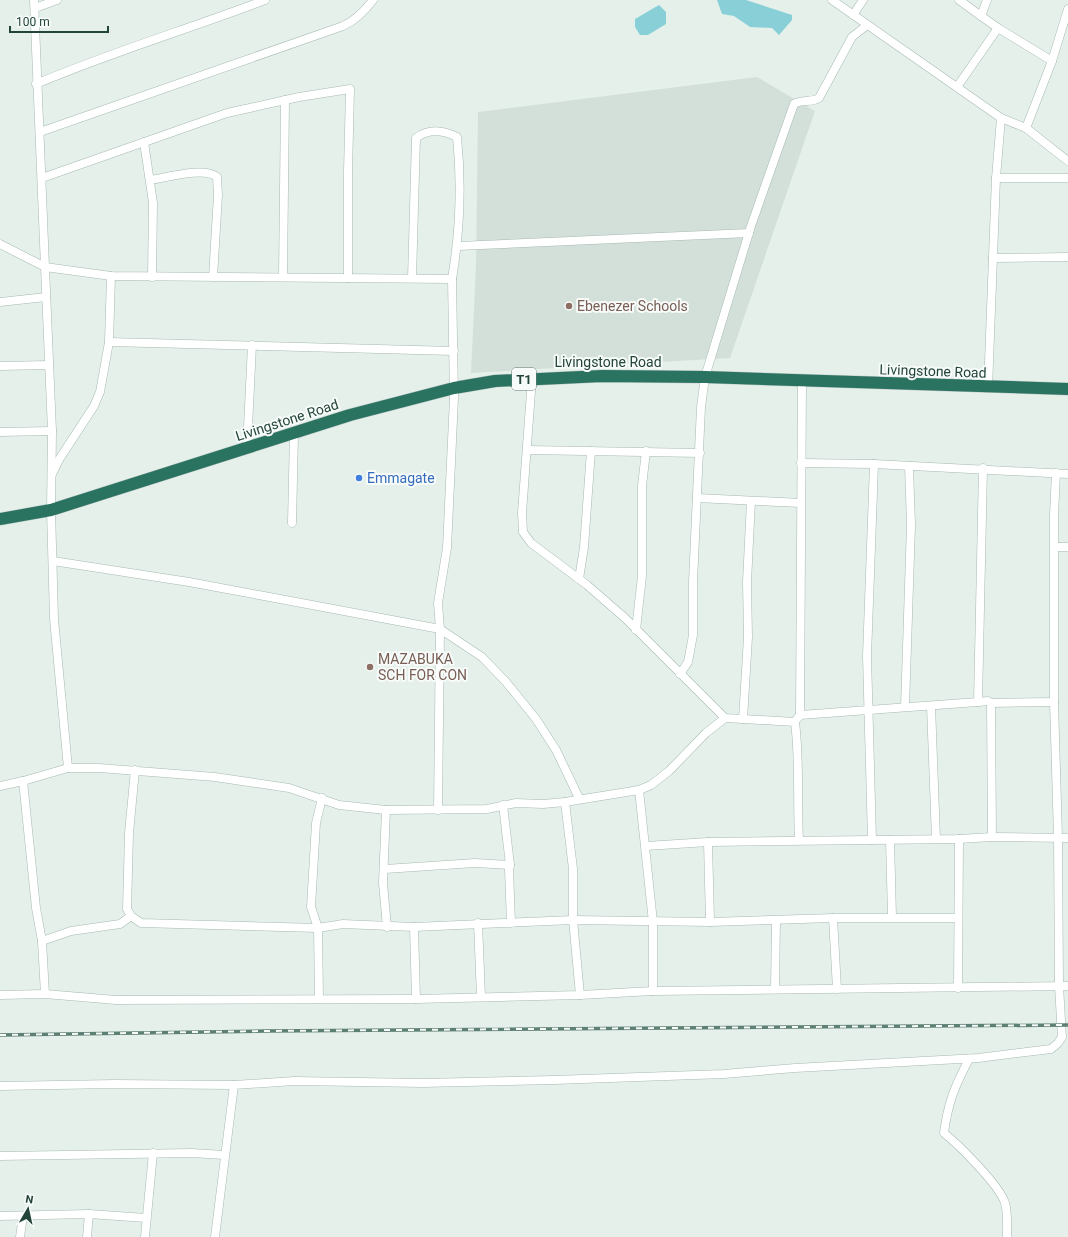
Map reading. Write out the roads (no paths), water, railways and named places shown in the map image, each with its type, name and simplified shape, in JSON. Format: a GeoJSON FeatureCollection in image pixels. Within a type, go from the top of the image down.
{"type":"FeatureCollection","features":[{"type":"Feature","properties":{"kind":"highway","name":"Livingstone Road"},"geometry":{"type":"LineString","coordinates":[[0,519],[51,510],[350,415],[454,388],[495,381],[532,378],[602,376],[705,377],[988,388],[1068,389]]}},
{"type":"Feature","properties":{"kind":"street"},"geometry":{"type":"LineString","coordinates":[[57,0],[34,4],[36,84],[40,132],[52,431],[50,478],[54,619],[68,768]]}},
{"type":"Feature","properties":{"kind":"street"},"geometry":{"type":"LineString","coordinates":[[36,84],[76,67],[201,25],[265,0]]}},
{"type":"Feature","properties":{"kind":"street"},"geometry":{"type":"LineString","coordinates":[[40,132],[343,26],[352,22],[362,14],[373,0]]}},
{"type":"Feature","properties":{"kind":"street"},"geometry":{"type":"LineString","coordinates":[[832,0],[1001,118],[1026,128],[1068,161]]}},
{"type":"Feature","properties":{"kind":"street"},"geometry":{"type":"LineString","coordinates":[[853,15],[863,0]]}},
{"type":"Feature","properties":{"kind":"street"},"geometry":{"type":"LineString","coordinates":[[959,0],[998,28],[1052,61]]}},
{"type":"Feature","properties":{"kind":"street"},"geometry":{"type":"LineString","coordinates":[[981,16],[986,0]]}},
{"type":"Feature","properties":{"kind":"street"},"geometry":{"type":"LineString","coordinates":[[1026,128],[1052,61],[1068,9]]}},
{"type":"Feature","properties":{"kind":"street"},"geometry":{"type":"LineString","coordinates":[[680,674],[688,662],[693,634],[693,582],[701,407],[705,377],[749,232],[794,104],[799,100],[814,101],[818,98],[852,37],[867,25]]}},
{"type":"Feature","properties":{"kind":"street"},"geometry":{"type":"LineString","coordinates":[[957,87],[998,28]]}},
{"type":"Feature","properties":{"kind":"street"},"geometry":{"type":"LineString","coordinates":[[42,178],[227,113],[285,100],[350,89],[348,278]]}},
{"type":"Feature","properties":{"kind":"street"},"geometry":{"type":"LineString","coordinates":[[283,278],[285,100]]}},
{"type":"Feature","properties":{"kind":"street"},"geometry":{"type":"LineString","coordinates":[[988,388],[996,178],[1001,118]]}},
{"type":"Feature","properties":{"kind":"street"},"geometry":{"type":"LineString","coordinates":[[412,278],[416,138],[424,132],[432,130],[449,132],[457,137],[461,178],[458,246],[452,279],[454,388],[447,548],[438,603],[440,629],[438,810]]}},
{"type":"Feature","properties":{"kind":"street"},"geometry":{"type":"LineString","coordinates":[[144,142],[150,180],[154,231],[152,277]]}},
{"type":"Feature","properties":{"kind":"street"},"geometry":{"type":"LineString","coordinates":[[150,180],[199,172],[208,172],[217,177],[218,195],[213,277]]}},
{"type":"Feature","properties":{"kind":"street"},"geometry":{"type":"LineString","coordinates":[[996,178],[1068,178]]}},
{"type":"Feature","properties":{"kind":"street"},"geometry":{"type":"LineString","coordinates":[[458,246],[749,232]]}},
{"type":"Feature","properties":{"kind":"street"},"geometry":{"type":"LineString","coordinates":[[0,244],[45,267],[111,276],[452,279]]}},
{"type":"Feature","properties":{"kind":"street"},"geometry":{"type":"LineString","coordinates":[[993,258],[1068,257]]}},
{"type":"Feature","properties":{"kind":"street"},"geometry":{"type":"LineString","coordinates":[[50,478],[60,458],[94,406],[100,392],[109,342],[111,276]]}},
{"type":"Feature","properties":{"kind":"street"},"geometry":{"type":"LineString","coordinates":[[0,302],[46,297]]}},
{"type":"Feature","properties":{"kind":"street"},"geometry":{"type":"LineString","coordinates":[[109,342],[454,351]]}},
{"type":"Feature","properties":{"kind":"street"},"geometry":{"type":"LineString","coordinates":[[247,448],[252,345]]}},
{"type":"Feature","properties":{"kind":"street"},"geometry":{"type":"LineString","coordinates":[[0,366],[49,364]]}},
{"type":"Feature","properties":{"kind":"street"},"geometry":{"type":"LineString","coordinates":[[532,378],[522,513],[523,532],[531,543],[626,618],[636,630],[725,718],[797,718],[868,709],[988,701],[991,703],[1054,702]]}},
{"type":"Feature","properties":{"kind":"street"},"geometry":{"type":"LineString","coordinates":[[799,840],[797,812],[797,718],[802,381]]}},
{"type":"Feature","properties":{"kind":"street"},"geometry":{"type":"LineString","coordinates":[[0,432],[52,431]]}},
{"type":"Feature","properties":{"kind":"street"},"geometry":{"type":"LineString","coordinates":[[292,524],[294,434]]}},
{"type":"Feature","properties":{"kind":"street"},"geometry":{"type":"LineString","coordinates":[[527,450],[700,453]]}},
{"type":"Feature","properties":{"kind":"street"},"geometry":{"type":"LineString","coordinates":[[579,580],[584,547],[591,451]]}},
{"type":"Feature","properties":{"kind":"street"},"geometry":{"type":"LineString","coordinates":[[636,630],[642,576],[642,486],[646,452]]}},
{"type":"Feature","properties":{"kind":"street"},"geometry":{"type":"LineString","coordinates":[[801,463],[983,468],[1068,474]]}},
{"type":"Feature","properties":{"kind":"street"},"geometry":{"type":"LineString","coordinates":[[872,840],[868,709],[868,627],[874,464]]}},
{"type":"Feature","properties":{"kind":"street"},"geometry":{"type":"LineString","coordinates":[[905,707],[910,525],[909,466]]}},
{"type":"Feature","properties":{"kind":"street"},"geometry":{"type":"LineString","coordinates":[[978,702],[983,468]]}},
{"type":"Feature","properties":{"kind":"street"},"geometry":{"type":"LineString","coordinates":[[0,1086],[114,1084],[234,1085],[294,1081],[423,1082],[554,1080],[724,1074],[968,1059],[1051,1049],[1062,1037],[1059,986],[1058,837],[1054,702],[1056,473]]}},
{"type":"Feature","properties":{"kind":"street"},"geometry":{"type":"LineString","coordinates":[[697,498],[801,503]]}},
{"type":"Feature","properties":{"kind":"street"},"geometry":{"type":"LineString","coordinates":[[743,719],[748,637],[747,582],[751,501]]}},
{"type":"Feature","properties":{"kind":"street"},"geometry":{"type":"LineString","coordinates":[[1055,547],[1068,547]]}},
{"type":"Feature","properties":{"kind":"street"},"geometry":{"type":"LineString","coordinates":[[53,561],[189,582],[440,629],[482,657],[536,718],[556,750],[579,798]]}},
{"type":"Feature","properties":{"kind":"street"},"geometry":{"type":"LineString","coordinates":[[991,703],[992,836]]}},
{"type":"Feature","properties":{"kind":"street"},"geometry":{"type":"LineString","coordinates":[[931,706],[936,839]]}},
{"type":"Feature","properties":{"kind":"street"},"geometry":{"type":"LineString","coordinates":[[0,786],[68,768],[135,770],[216,777],[289,788],[322,798],[338,805],[386,810],[487,809],[516,803],[543,804],[565,802],[579,798],[639,790],[650,785],[669,771],[706,733],[725,718]]}},
{"type":"Feature","properties":{"kind":"street"},"geometry":{"type":"LineString","coordinates":[[135,770],[128,848],[127,908],[131,916],[141,923],[318,928],[343,924],[414,927],[573,920],[710,922],[833,918],[958,918]]}},
{"type":"Feature","properties":{"kind":"street"},"geometry":{"type":"LineString","coordinates":[[23,781],[36,908],[42,941],[45,994]]}},
{"type":"Feature","properties":{"kind":"street"},"geometry":{"type":"LineString","coordinates":[[639,790],[653,922],[653,991]]}},
{"type":"Feature","properties":{"kind":"street"},"geometry":{"type":"LineString","coordinates":[[319,998],[318,928],[311,907],[316,823],[322,798]]}},
{"type":"Feature","properties":{"kind":"street"},"geometry":{"type":"LineString","coordinates":[[565,802],[573,869],[573,920],[580,995]]}},
{"type":"Feature","properties":{"kind":"street"},"geometry":{"type":"LineString","coordinates":[[502,805],[510,865],[511,923]]}},
{"type":"Feature","properties":{"kind":"street"},"geometry":{"type":"LineString","coordinates":[[386,810],[385,869],[383,883],[387,927]]}},
{"type":"Feature","properties":{"kind":"street"},"geometry":{"type":"LineString","coordinates":[[646,846],[708,842],[959,839],[992,836],[1068,838]]}},
{"type":"Feature","properties":{"kind":"street"},"geometry":{"type":"LineString","coordinates":[[958,988],[959,839]]}},
{"type":"Feature","properties":{"kind":"street"},"geometry":{"type":"LineString","coordinates":[[890,840],[892,918]]}},
{"type":"Feature","properties":{"kind":"street"},"geometry":{"type":"LineString","coordinates":[[708,842],[710,922]]}},
{"type":"Feature","properties":{"kind":"street"},"geometry":{"type":"LineString","coordinates":[[385,869],[475,863],[510,865]]}},
{"type":"Feature","properties":{"kind":"street"},"geometry":{"type":"LineString","coordinates":[[42,941],[71,931],[120,924],[131,916]]}},
{"type":"Feature","properties":{"kind":"street"},"geometry":{"type":"LineString","coordinates":[[833,918],[837,989]]}},
{"type":"Feature","properties":{"kind":"street"},"geometry":{"type":"LineString","coordinates":[[775,989],[776,921]]}},
{"type":"Feature","properties":{"kind":"street"},"geometry":{"type":"LineString","coordinates":[[478,923],[481,997]]}},
{"type":"Feature","properties":{"kind":"street"},"geometry":{"type":"LineString","coordinates":[[414,927],[416,999]]}},
{"type":"Feature","properties":{"kind":"street"},"geometry":{"type":"LineString","coordinates":[[0,995],[45,994],[116,1000],[319,998],[416,999],[580,995],[653,991],[1068,986]]}},
{"type":"Feature","properties":{"kind":"street"},"geometry":{"type":"LineString","coordinates":[[968,1059],[952,1092],[946,1113],[944,1133],[964,1151],[1002,1194],[1005,1204],[1007,1237]]}},
{"type":"Feature","properties":{"kind":"street"},"geometry":{"type":"LineString","coordinates":[[215,1237],[224,1155],[234,1085]]}},
{"type":"Feature","properties":{"kind":"street"},"geometry":{"type":"LineString","coordinates":[[0,1156],[153,1153],[224,1155]]}},
{"type":"Feature","properties":{"kind":"street"},"geometry":{"type":"LineString","coordinates":[[145,1237],[153,1153]]}},
{"type":"Feature","properties":{"kind":"street"},"geometry":{"type":"LineString","coordinates":[[0,1216],[89,1214],[146,1218]]}},
{"type":"Feature","properties":{"kind":"street"},"geometry":{"type":"LineString","coordinates":[[87,1237],[89,1214]]}},
{"type":"Feature","properties":{"kind":"street"},"geometry":{"type":"LineString","coordinates":[[20,1237],[23,1216]]}},
{"type":"Feature","properties":{"kind":"water"},"geometry":{"type":"Polygon","coordinates":[[[717,0],[746,0],[792,15],[792,20],[779,35],[772,28],[750,27],[734,16],[722,14],[717,0]]]}},
{"type":"Feature","properties":{"kind":"water"},"geometry":{"type":"Polygon","coordinates":[[[659,5],[666,12],[666,24],[648,35],[640,35],[635,27],[635,19],[659,5]]]}},
{"type":"Feature","properties":{"kind":"railway"},"geometry":{"type":"LineString","coordinates":[[0,1035],[265,1031],[1068,1025]]}},
{"type":"Feature","properties":{"kind":"place","name":"Ebenezer Schools"},"geometry":{"type":"Point","coordinates":[569,306]}},
{"type":"Feature","properties":{"kind":"place","name":"Emmagate"},"geometry":{"type":"Point","coordinates":[359,478]}},
{"type":"Feature","properties":{"kind":"place","name":"MAZABUKA SCH FOR CON"},"geometry":{"type":"Point","coordinates":[370,667]}}]}
